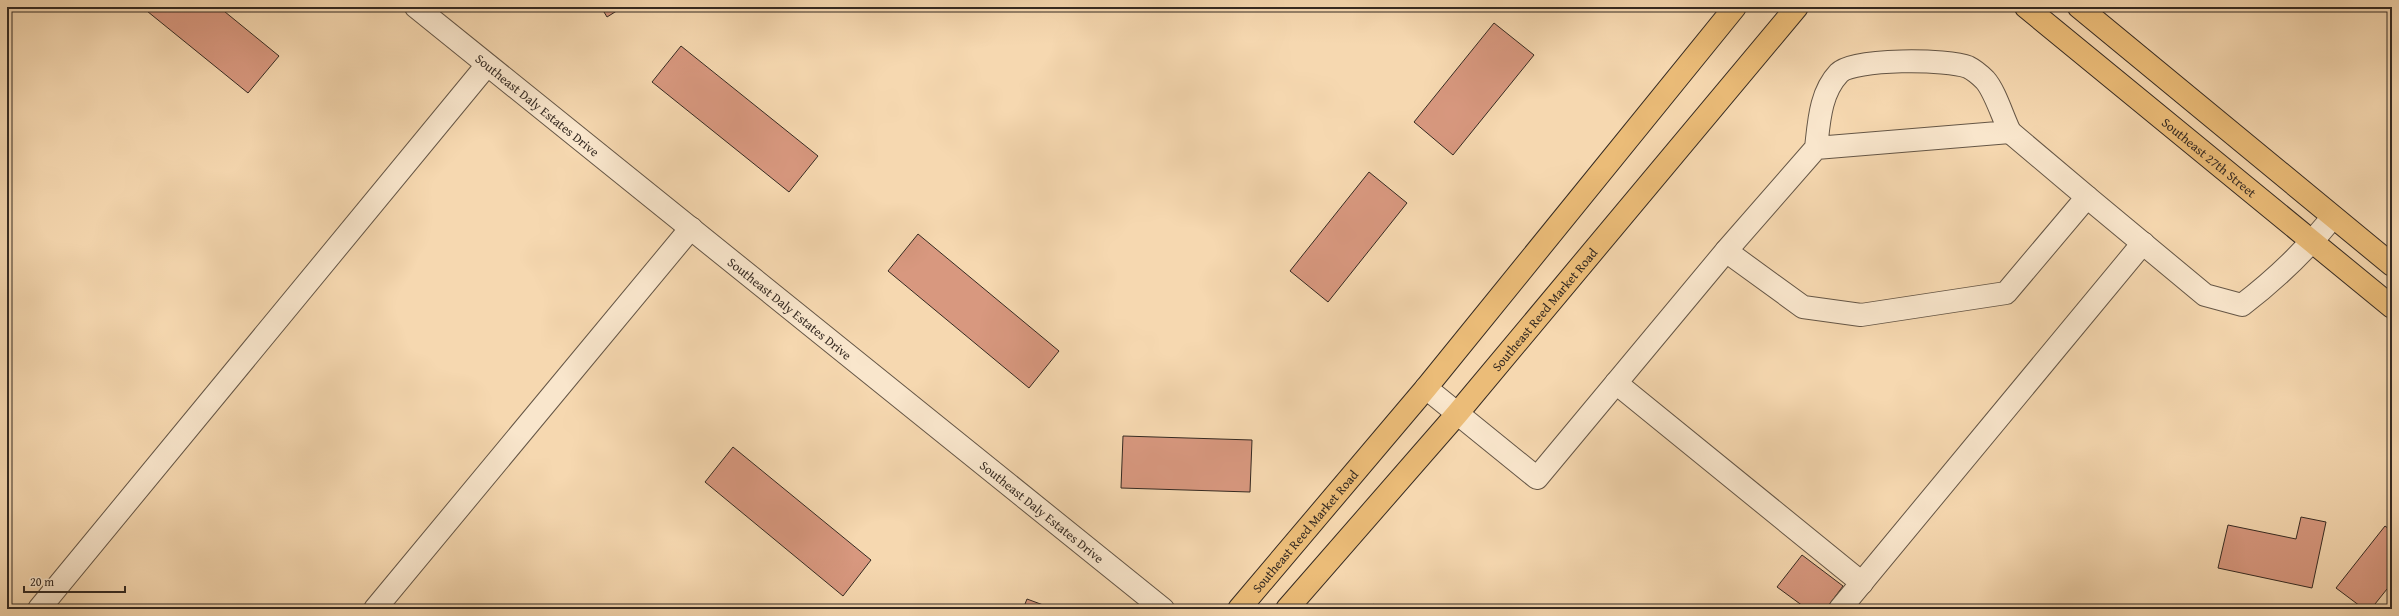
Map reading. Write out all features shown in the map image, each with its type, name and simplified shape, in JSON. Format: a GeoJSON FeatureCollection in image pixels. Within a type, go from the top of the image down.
{"type":"FeatureCollection","features":[{"type":"Feature","properties":{"kind":"main road","name":"Southeast Reed Market Road"},"geometry":{"type":"LineString","coordinates":[[1239,609],[1426,388],[1735,7]]}},
{"type":"Feature","properties":{"kind":"main road","name":"Southeast Reed Market Road"},"geometry":{"type":"LineString","coordinates":[[1287,609],[1457,414],[1797,7]]}},
{"type":"Feature","properties":{"kind":"main road","name":"Southeast 27th Street"},"geometry":{"type":"LineString","coordinates":[[2026,7],[2392,307]]}},
{"type":"Feature","properties":{"kind":"main road"},"geometry":{"type":"LineString","coordinates":[[2079,7],[2392,265]]}},
{"type":"Feature","properties":{"kind":"street","name":"Southeast Daly Estates Drive"},"geometry":{"type":"LineString","coordinates":[[416,7],[1163,609]]}},
{"type":"Feature","properties":{"kind":"street"},"geometry":{"type":"LineString","coordinates":[[1426,388],[1537,478],[1726,250],[1816,148],[1822,105],[1832,82],[1840,72],[1855,64],[1912,61],[1967,67],[1986,81],[2010,132],[2205,295],[2242,305],[2270,284],[2313,241],[2333,217]]}},
{"type":"Feature","properties":{"kind":"street"},"geometry":{"type":"LineString","coordinates":[[39,609],[487,64]]}},
{"type":"Feature","properties":{"kind":"street"},"geometry":{"type":"LineString","coordinates":[[1816,148],[2010,132]]}},
{"type":"Feature","properties":{"kind":"street"},"geometry":{"type":"LineString","coordinates":[[1726,250],[1803,307],[1861,315],[1868,314],[2006,293],[2087,197]]}},
{"type":"Feature","properties":{"kind":"street"},"geometry":{"type":"LineString","coordinates":[[375,609],[691,228]]}},
{"type":"Feature","properties":{"kind":"street"},"geometry":{"type":"LineString","coordinates":[[1840,609],[2143,244]]}},
{"type":"Feature","properties":{"kind":"street"},"geometry":{"type":"LineString","coordinates":[[1616,383],[1862,583]]}},
{"type":"Feature","properties":{"kind":"building"},"geometry":{"type":"Polygon","coordinates":[[[142,7],[219,7],[279,56],[248,93],[142,7]]]}},
{"type":"Feature","properties":{"kind":"building"},"geometry":{"type":"Polygon","coordinates":[[[601,7],[623,7],[607,17],[601,7]]]}},
{"type":"Feature","properties":{"kind":"building"},"geometry":{"type":"Polygon","coordinates":[[[1494,23],[1534,55],[1453,155],[1414,122],[1494,23]]]}},
{"type":"Feature","properties":{"kind":"building"},"geometry":{"type":"Polygon","coordinates":[[[681,46],[818,156],[789,192],[652,82],[681,46]]]}},
{"type":"Feature","properties":{"kind":"building"},"geometry":{"type":"Polygon","coordinates":[[[1369,172],[1407,203],[1328,302],[1290,271],[1369,172]]]}},
{"type":"Feature","properties":{"kind":"building"},"geometry":{"type":"Polygon","coordinates":[[[918,234],[1059,351],[1029,388],[888,271],[918,234]]]}},
{"type":"Feature","properties":{"kind":"building"},"geometry":{"type":"Polygon","coordinates":[[[1123,436],[1252,440],[1250,492],[1121,488],[1123,436]]]}},
{"type":"Feature","properties":{"kind":"building"},"geometry":{"type":"Polygon","coordinates":[[[733,447],[871,560],[843,596],[705,482],[733,447]]]}},
{"type":"Feature","properties":{"kind":"building"},"geometry":{"type":"Polygon","coordinates":[[[2301,517],[2326,522],[2312,588],[2218,568],[2228,525],[2296,539],[2301,517]]]}},
{"type":"Feature","properties":{"kind":"building"},"geometry":{"type":"Polygon","coordinates":[[[2385,526],[2392,531],[2392,592],[2387,589],[2371,609],[2364,609],[2336,588],[2385,526]]]}},
{"type":"Feature","properties":{"kind":"building"},"geometry":{"type":"Polygon","coordinates":[[[1802,555],[1843,586],[1826,609],[1807,609],[1777,587],[1802,555]]]}},
{"type":"Feature","properties":{"kind":"building"},"geometry":{"type":"Polygon","coordinates":[[[1027,599],[1054,609],[1023,609],[1027,599]]]}},
{"type":"Feature","properties":{"kind":"building"},"geometry":{"type":"Polygon","coordinates":[[[1373,604],[1379,609],[1370,609],[1373,604]]]}}]}
